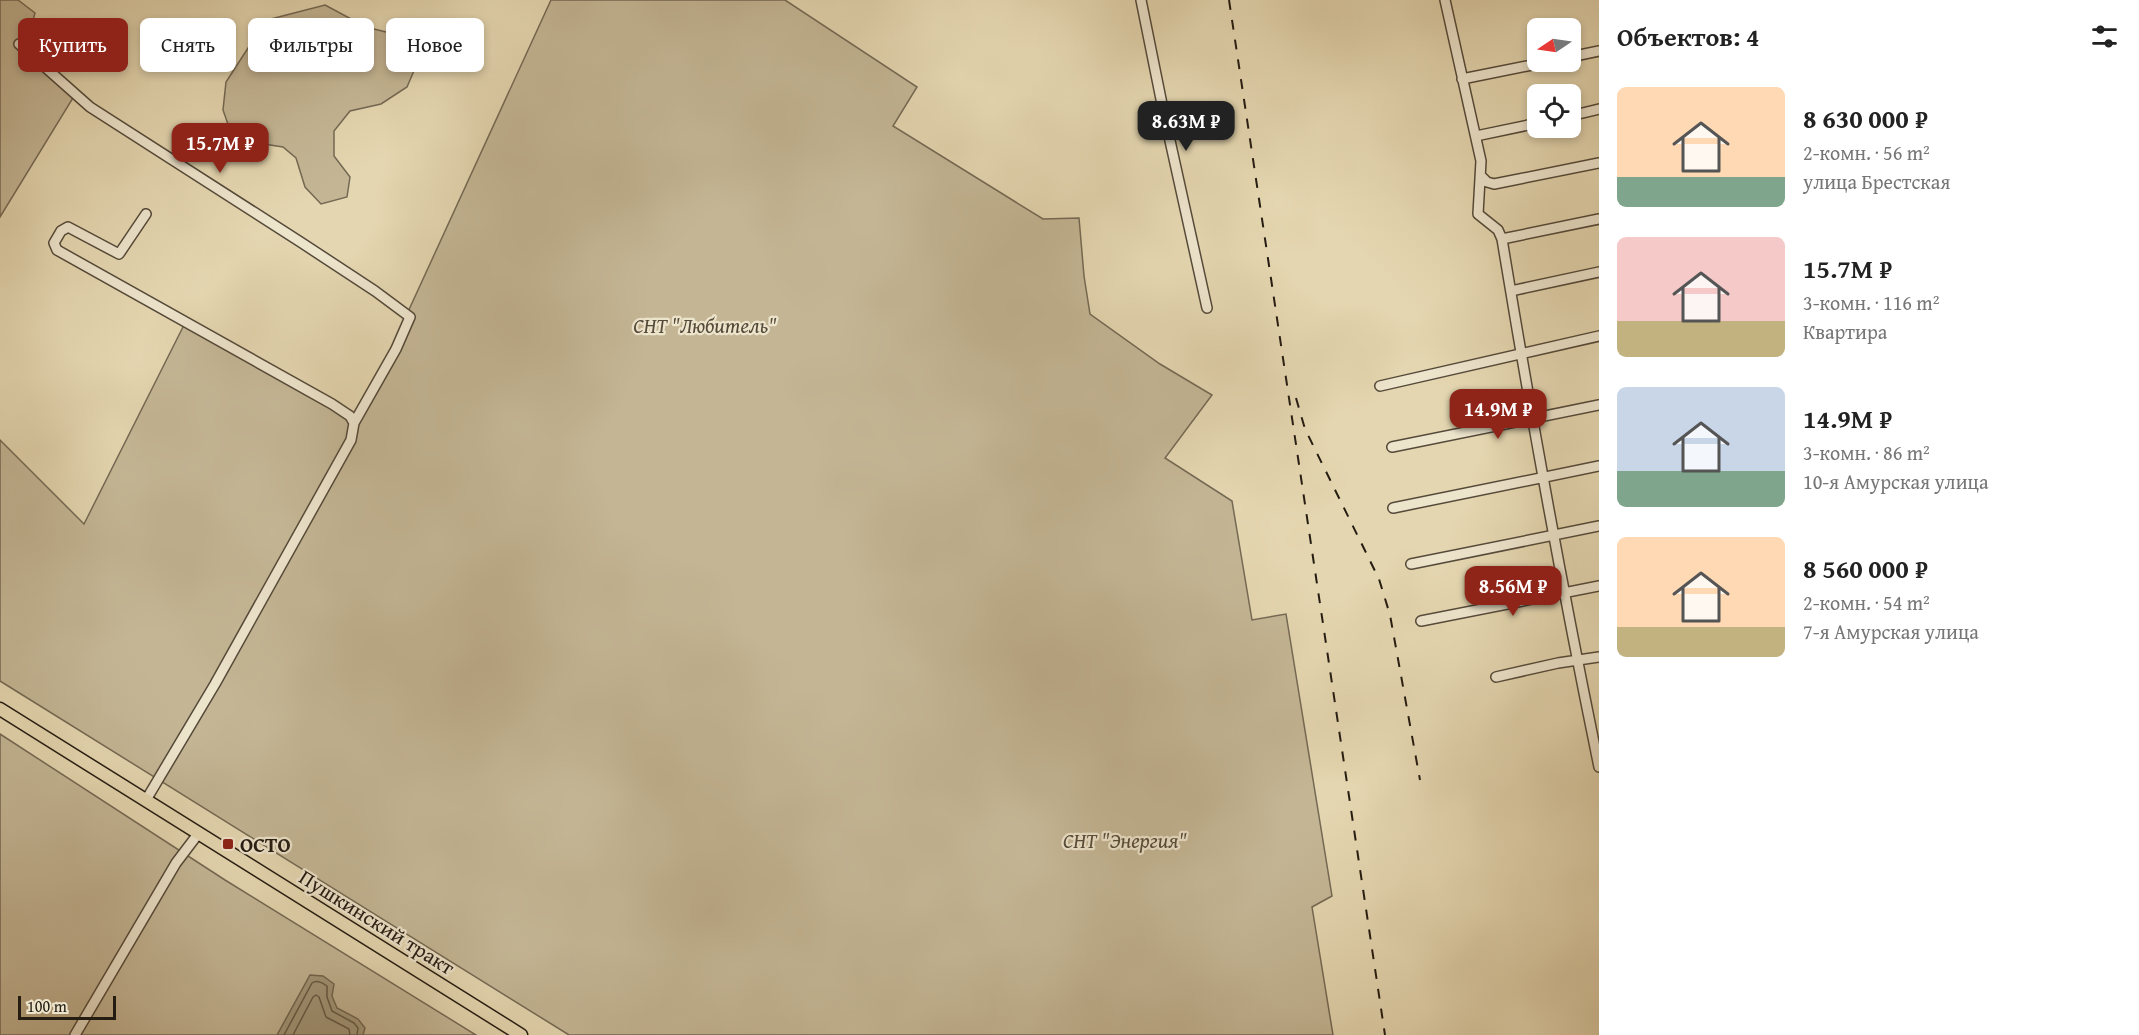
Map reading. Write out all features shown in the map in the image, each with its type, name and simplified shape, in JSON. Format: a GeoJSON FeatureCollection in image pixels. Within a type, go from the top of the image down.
{"type":"FeatureCollection","features":[{"type":"Feature","properties":{"kind":"main road","name":"Пушкинский тракт"},"geometry":{"type":"LineString","coordinates":[[0,709],[521,1035]]}},
{"type":"Feature","properties":{"kind":"street"},"geometry":{"type":"LineString","coordinates":[[1142,0],[1163,109],[1207,308]]}},
{"type":"Feature","properties":{"kind":"street"},"geometry":{"type":"LineString","coordinates":[[1445,0],[1481,161],[1478,214],[1498,230],[1502,239],[1542,478],[1578,661],[1595,723],[1599,767]]}},
{"type":"Feature","properties":{"kind":"street"},"geometry":{"type":"LineString","coordinates":[[1581,55],[1599,51]]}},
{"type":"Feature","properties":{"kind":"street"},"geometry":{"type":"LineString","coordinates":[[1462,79],[1527,66]]}},
{"type":"Feature","properties":{"kind":"street"},"geometry":{"type":"LineString","coordinates":[[51,72],[90,107],[302,243],[410,317],[396,349],[354,423],[351,440],[329,483],[146,800]]}},
{"type":"Feature","properties":{"kind":"street"},"geometry":{"type":"LineString","coordinates":[[1581,113],[1599,109]]}},
{"type":"Feature","properties":{"kind":"street"},"geometry":{"type":"LineString","coordinates":[[1476,136],[1527,125]]}},
{"type":"Feature","properties":{"kind":"street"},"geometry":{"type":"LineString","coordinates":[[1481,176],[1487,182],[1494,184],[1599,163]]}},
{"type":"Feature","properties":{"kind":"street"},"geometry":{"type":"LineString","coordinates":[[146,214],[119,254],[68,227],[61,231],[54,243],[57,250],[332,404],[350,416],[354,423]]}},
{"type":"Feature","properties":{"kind":"street"},"geometry":{"type":"LineString","coordinates":[[1502,239],[1599,219]]}},
{"type":"Feature","properties":{"kind":"street"},"geometry":{"type":"LineString","coordinates":[[1510,291],[1599,272]]}},
{"type":"Feature","properties":{"kind":"street"},"geometry":{"type":"LineString","coordinates":[[1380,386],[1599,336]]}},
{"type":"Feature","properties":{"kind":"street"},"geometry":{"type":"LineString","coordinates":[[1392,447],[1599,405]]}},
{"type":"Feature","properties":{"kind":"street"},"geometry":{"type":"LineString","coordinates":[[1393,508],[1599,466]]}},
{"type":"Feature","properties":{"kind":"street"},"geometry":{"type":"LineString","coordinates":[[1411,564],[1599,526]]}},
{"type":"Feature","properties":{"kind":"street"},"geometry":{"type":"LineString","coordinates":[[1421,621],[1599,586]]}},
{"type":"Feature","properties":{"kind":"street"},"geometry":{"type":"LineString","coordinates":[[1496,676],[1599,657]]}},
{"type":"Feature","properties":{"kind":"street"},"geometry":{"type":"LineString","coordinates":[[75,1035],[176,863],[198,834]]}},
{"type":"Feature","properties":{"kind":"green space"},"geometry":{"type":"Polygon","coordinates":[[[0,0],[18,0],[35,13],[34,18],[18,18],[18,72],[50,72],[76,93],[0,217],[0,0]]]}},
{"type":"Feature","properties":{"kind":"green space","name":"СНТ \"Любитель\""},"geometry":{"type":"Polygon","coordinates":[[[551,0],[785,0],[917,87],[893,126],[1043,219],[1079,218],[1090,314],[1160,364],[1212,395],[1165,458],[1232,501],[1252,620],[1286,614],[1332,896],[1312,907],[1333,1035],[569,1035],[0,681],[0,440],[84,524],[185,323],[357,423],[551,0]]]}},
{"type":"Feature","properties":{"kind":"green space"},"geometry":{"type":"Polygon","coordinates":[[[325,5],[349,18],[275,18],[325,5]]]}},
{"type":"Feature","properties":{"kind":"green space"},"geometry":{"type":"Polygon","coordinates":[[[374,29],[386,32],[386,72],[413,72],[407,87],[381,104],[350,111],[334,131],[334,156],[350,177],[347,197],[321,204],[305,187],[296,158],[283,147],[251,142],[230,130],[223,110],[226,82],[232,72],[236,72],[236,67],[248,48],[248,72],[374,72],[374,29]]]}},
{"type":"Feature","properties":{"kind":"green space"},"geometry":{"type":"Polygon","coordinates":[[[0,734],[225,880],[476,1035],[0,1035],[0,734]]]}},
{"type":"Feature","properties":{"kind":"water"},"geometry":{"type":"Polygon","coordinates":[[[310,975],[323,976],[334,984],[332,996],[337,1008],[358,1019],[365,1028],[363,1035],[277,1035],[310,975]]]}},
{"type":"Feature","properties":{"kind":"railway"},"geometry":{"type":"LineString","coordinates":[[1229,0],[1385,1035]]}},
{"type":"Feature","properties":{"kind":"railway"},"geometry":{"type":"LineString","coordinates":[[1296,398],[1305,429],[1379,579],[1390,615],[1420,780]]}},
{"type":"Feature","properties":{"kind":"place","name":"ОСТО"},"geometry":{"type":"Point","coordinates":[228,844]}},
{"type":"Feature","properties":{"kind":"park label","name":"СНТ \"Энергия\""},"geometry":{"type":"Point","coordinates":[1125,840]}}]}
